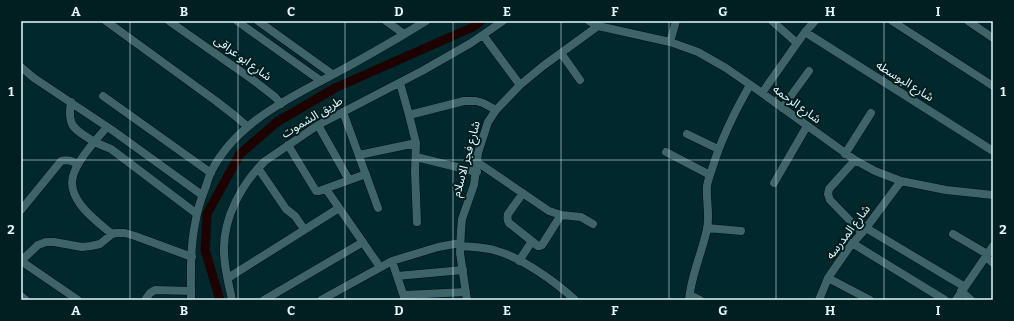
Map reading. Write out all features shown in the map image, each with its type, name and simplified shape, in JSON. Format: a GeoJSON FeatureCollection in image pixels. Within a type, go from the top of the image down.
{"type":"FeatureCollection","features":[{"type":"Feature","properties":{"kind":"street"},"geometry":{"type":"LineString","coordinates":[[106,21],[234,114],[248,127]]}},
{"type":"Feature","properties":{"kind":"street","name":"شارع ابو عراقى"},"geometry":{"type":"LineString","coordinates":[[168,21],[253,80],[275,97],[281,104]]}},
{"type":"Feature","properties":{"kind":"street"},"geometry":{"type":"LineString","coordinates":[[237,21],[321,81]]}},
{"type":"Feature","properties":{"kind":"street"},"geometry":{"type":"LineString","coordinates":[[258,21],[332,74]]}},
{"type":"Feature","properties":{"kind":"street"},"geometry":{"type":"LineString","coordinates":[[386,21],[404,34]]}},
{"type":"Feature","properties":{"kind":"street"},"geometry":{"type":"LineString","coordinates":[[191,300],[194,225],[202,195],[211,173],[233,140],[255,121],[281,104],[332,74],[385,46],[426,21]]}},
{"type":"Feature","properties":{"kind":"street","name":"طريق الشموت"},"geometry":{"type":"LineString","coordinates":[[232,300],[226,270],[224,251],[225,235],[233,208],[246,184],[258,168],[265,161],[318,125],[422,71],[483,35],[503,21]]}},
{"type":"Feature","properties":{"kind":"street","name":"شارع الرحمه"},"geometry":{"type":"LineString","coordinates":[[588,21],[598,26],[670,42],[698,52],[726,68],[845,154],[875,171],[901,181],[946,190],[993,195]]}},
{"type":"Feature","properties":{"kind":"street"},"geometry":{"type":"LineString","coordinates":[[670,42],[676,21]]}},
{"type":"Feature","properties":{"kind":"street"},"geometry":{"type":"LineString","coordinates":[[772,21],[797,42]]}},
{"type":"Feature","properties":{"kind":"street"},"geometry":{"type":"LineString","coordinates":[[762,93],[797,42],[815,21]]}},
{"type":"Feature","properties":{"kind":"street"},"geometry":{"type":"LineString","coordinates":[[892,21],[993,86]]}},
{"type":"Feature","properties":{"kind":"street"},"geometry":{"type":"LineString","coordinates":[[968,21],[993,38]]}},
{"type":"Feature","properties":{"kind":"street","name":"شارع فجر الاسلام"},"geometry":{"type":"LineString","coordinates":[[467,298],[460,245],[462,219],[474,185],[480,147],[488,122],[496,110],[520,85],[598,26]]}},
{"type":"Feature","properties":{"kind":"street","name":"شارع البوسطه"},"geometry":{"type":"LineString","coordinates":[[805,32],[993,150]]}},
{"type":"Feature","properties":{"kind":"street"},"geometry":{"type":"LineString","coordinates":[[483,35],[520,85]]}},
{"type":"Feature","properties":{"kind":"street"},"geometry":{"type":"LineString","coordinates":[[561,53],[580,80]]}},
{"type":"Feature","properties":{"kind":"street"},"geometry":{"type":"LineString","coordinates":[[21,67],[34,78],[107,127],[202,195]]}},
{"type":"Feature","properties":{"kind":"street"},"geometry":{"type":"LineString","coordinates":[[782,108],[809,71]]}},
{"type":"Feature","properties":{"kind":"street"},"geometry":{"type":"LineString","coordinates":[[400,83],[416,142],[417,222]]}},
{"type":"Feature","properties":{"kind":"street"},"geometry":{"type":"LineString","coordinates":[[700,300],[689,298],[707,228],[707,187],[718,148],[750,85]]}},
{"type":"Feature","properties":{"kind":"street"},"geometry":{"type":"LineString","coordinates":[[103,96],[211,173]]}},
{"type":"Feature","properties":{"kind":"street"},"geometry":{"type":"LineString","coordinates":[[409,115],[464,101],[476,101],[496,110]]}},
{"type":"Feature","properties":{"kind":"street"},"geometry":{"type":"LineString","coordinates":[[71,102],[70,119],[72,125],[77,130],[94,142],[111,149],[197,214]]}},
{"type":"Feature","properties":{"kind":"street"},"geometry":{"type":"LineString","coordinates":[[343,112],[378,208]]}},
{"type":"Feature","properties":{"kind":"street"},"geometry":{"type":"LineString","coordinates":[[845,154],[871,114]]}},
{"type":"Feature","properties":{"kind":"street"},"geometry":{"type":"LineString","coordinates":[[318,125],[349,180]]}},
{"type":"Feature","properties":{"kind":"street"},"geometry":{"type":"LineString","coordinates":[[774,183],[807,126]]}},
{"type":"Feature","properties":{"kind":"street"},"geometry":{"type":"LineString","coordinates":[[107,127],[78,164],[71,183],[74,194],[80,204],[89,215],[112,234]]}},
{"type":"Feature","properties":{"kind":"street"},"geometry":{"type":"LineString","coordinates":[[687,134],[718,148]]}},
{"type":"Feature","properties":{"kind":"street"},"geometry":{"type":"LineString","coordinates":[[358,155],[416,142]]}},
{"type":"Feature","properties":{"kind":"street"},"geometry":{"type":"LineString","coordinates":[[288,145],[316,191],[326,189],[366,174]]}},
{"type":"Feature","properties":{"kind":"street"},"geometry":{"type":"LineString","coordinates":[[666,152],[710,175]]}},
{"type":"Feature","properties":{"kind":"street"},"geometry":{"type":"LineString","coordinates":[[416,157],[476,172]]}},
{"type":"Feature","properties":{"kind":"street"},"geometry":{"type":"LineString","coordinates":[[855,160],[829,190],[828,194],[834,206],[864,230],[963,289],[972,300]]}},
{"type":"Feature","properties":{"kind":"street"},"geometry":{"type":"LineString","coordinates":[[21,210],[61,161],[72,161],[78,164]]}},
{"type":"Feature","properties":{"kind":"street"},"geometry":{"type":"LineString","coordinates":[[477,162],[549,211],[561,215],[581,216],[593,224]]}},
{"type":"Feature","properties":{"kind":"street"},"geometry":{"type":"LineString","coordinates":[[258,168],[286,209],[295,216],[304,229]]}},
{"type":"Feature","properties":{"kind":"street","name":"شارع المدرسه"},"geometry":{"type":"LineString","coordinates":[[819,300],[828,278],[852,243],[864,230],[901,181]]}},
{"type":"Feature","properties":{"kind":"street"},"geometry":{"type":"LineString","coordinates":[[326,189],[380,267]]}},
{"type":"Feature","properties":{"kind":"street"},"geometry":{"type":"LineString","coordinates":[[523,193],[508,214],[507,220],[538,246],[542,245],[561,215]]}},
{"type":"Feature","properties":{"kind":"street"},"geometry":{"type":"LineString","coordinates":[[228,278],[339,208]]}},
{"type":"Feature","properties":{"kind":"street"},"geometry":{"type":"LineString","coordinates":[[707,228],[741,231]]}},
{"type":"Feature","properties":{"kind":"street"},"geometry":{"type":"LineString","coordinates":[[78,300],[21,261],[38,245],[46,242],[82,247],[91,246],[100,244],[112,234],[116,233],[124,233],[135,236],[192,257]]}},
{"type":"Feature","properties":{"kind":"street"},"geometry":{"type":"LineString","coordinates":[[953,234],[986,256],[993,263]]}},
{"type":"Feature","properties":{"kind":"street"},"geometry":{"type":"LineString","coordinates":[[519,261],[532,241]]}},
{"type":"Feature","properties":{"kind":"street"},"geometry":{"type":"LineString","coordinates":[[264,300],[363,242]]}},
{"type":"Feature","properties":{"kind":"street"},"geometry":{"type":"LineString","coordinates":[[852,243],[945,300]]}},
{"type":"Feature","properties":{"kind":"street"},"geometry":{"type":"LineString","coordinates":[[321,300],[392,261],[432,248],[460,245],[496,251],[519,261],[559,286],[575,300]]}},
{"type":"Feature","properties":{"kind":"street"},"geometry":{"type":"LineString","coordinates":[[956,300],[993,246]]}},
{"type":"Feature","properties":{"kind":"street"},"geometry":{"type":"LineString","coordinates":[[392,261],[404,297],[467,298]]}},
{"type":"Feature","properties":{"kind":"street"},"geometry":{"type":"LineString","coordinates":[[397,276],[463,270]]}},
{"type":"Feature","properties":{"kind":"street"},"geometry":{"type":"LineString","coordinates":[[828,278],[870,300]]}},
{"type":"Feature","properties":{"kind":"street"},"geometry":{"type":"LineString","coordinates":[[145,300],[150,293],[155,290],[191,291]]}},
{"type":"Feature","properties":{"kind":"street"},"geometry":{"type":"LineString","coordinates":[[21,296],[26,300]]}},
{"type":"Feature","properties":{"kind":"waterway"},"geometry":{"type":"LineString","coordinates":[[220,300],[205,250],[207,214],[240,154],[277,122],[335,88],[473,27],[481,21]]}}]}
